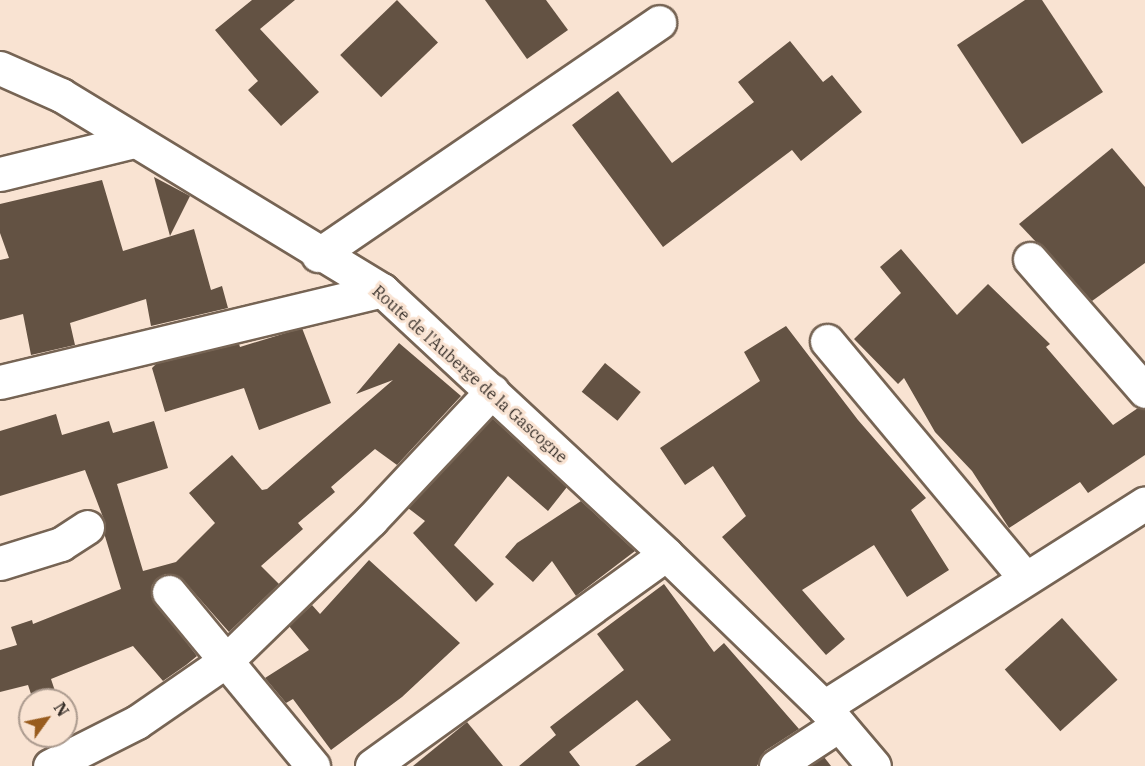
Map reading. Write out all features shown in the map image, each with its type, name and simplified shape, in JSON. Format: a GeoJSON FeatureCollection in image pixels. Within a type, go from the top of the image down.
{"type":"FeatureCollection","features":[{"type":"Feature","properties":{"kind":"street"},"geometry":{"type":"LineString","coordinates":[[318,255],[659,22]]}},
{"type":"Feature","properties":{"kind":"street","name":"Route de l'Auberge de la Gascogne"},"geometry":{"type":"LineString","coordinates":[[0,68],[61,95],[134,141],[213,184],[318,255],[382,290],[666,554],[831,716],[874,766]]}},
{"type":"Feature","properties":{"kind":"street"},"geometry":{"type":"LineString","coordinates":[[0,174],[134,141]]}},
{"type":"Feature","properties":{"kind":"street"},"geometry":{"type":"LineString","coordinates":[[1030,259],[1145,391]]}},
{"type":"Feature","properties":{"kind":"street"},"geometry":{"type":"LineString","coordinates":[[0,382],[382,290]]}},
{"type":"Feature","properties":{"kind":"street"},"geometry":{"type":"LineString","coordinates":[[827,341],[1025,579]]}},
{"type":"Feature","properties":{"kind":"street"},"geometry":{"type":"LineString","coordinates":[[50,766],[137,722],[227,660],[370,520],[492,391]]}},
{"type":"Feature","properties":{"kind":"street"},"geometry":{"type":"LineString","coordinates":[[776,766],[831,716],[1025,579],[1145,503]]}},
{"type":"Feature","properties":{"kind":"street"},"geometry":{"type":"LineString","coordinates":[[0,563],[61,544],[87,527]]}},
{"type":"Feature","properties":{"kind":"street"},"geometry":{"type":"LineString","coordinates":[[372,766],[666,554]]}},
{"type":"Feature","properties":{"kind":"street"},"geometry":{"type":"LineString","coordinates":[[170,592],[313,766]]}},
{"type":"Feature","properties":{"kind":"building"},"geometry":{"type":"Polygon","coordinates":[[[252,0],[295,0],[260,29],[319,92],[281,126],[248,90],[258,81],[215,30],[252,0]]]}},
{"type":"Feature","properties":{"kind":"building"},"geometry":{"type":"Polygon","coordinates":[[[397,0],[438,42],[381,97],[340,55],[397,0]]]}},
{"type":"Feature","properties":{"kind":"building"},"geometry":{"type":"Polygon","coordinates":[[[485,0],[546,0],[568,30],[527,59],[485,0]]]}},
{"type":"Feature","properties":{"kind":"building"},"geometry":{"type":"Polygon","coordinates":[[[1025,0],[1042,0],[1103,92],[1022,144],[957,45],[1025,0]]]}},
{"type":"Feature","properties":{"kind":"building"},"geometry":{"type":"Polygon","coordinates":[[[790,41],[823,82],[832,75],[862,112],[801,161],[792,150],[663,247],[572,125],[618,91],[672,163],[754,102],[738,82],[790,41]]]}},
{"type":"Feature","properties":{"kind":"building"},"geometry":{"type":"Polygon","coordinates":[[[1112,148],[1145,187],[1145,263],[1092,301],[1019,224],[1112,148]]]}},
{"type":"Feature","properties":{"kind":"building"},"geometry":{"type":"Polygon","coordinates":[[[154,177],[190,196],[170,236],[154,177]]]}},
{"type":"Feature","properties":{"kind":"building"},"geometry":{"type":"Polygon","coordinates":[[[102,180],[123,251],[194,229],[211,290],[222,286],[228,308],[151,326],[146,299],[70,323],[75,345],[31,355],[23,314],[0,320],[0,260],[9,258],[0,233],[0,204],[102,180]]]}},
{"type":"Feature","properties":{"kind":"building"},"geometry":{"type":"Polygon","coordinates":[[[901,249],[957,315],[988,284],[1050,344],[1046,347],[1113,425],[1138,408],[1145,409],[1145,455],[1088,493],[1080,482],[1009,528],[972,471],[935,432],[904,378],[898,384],[854,339],[901,293],[880,267],[901,249]]]}},
{"type":"Feature","properties":{"kind":"building"},"geometry":{"type":"Polygon","coordinates":[[[786,326],[858,420],[926,498],[911,510],[949,570],[907,597],[874,545],[802,590],[845,639],[826,655],[722,537],[746,516],[713,466],[685,485],[660,448],[760,381],[744,352],[786,326]]]}},
{"type":"Feature","properties":{"kind":"building"},"geometry":{"type":"Polygon","coordinates":[[[302,328],[331,403],[259,430],[244,388],[165,412],[152,368],[157,363],[239,344],[240,347],[302,328]]]}},
{"type":"Feature","properties":{"kind":"building"},"geometry":{"type":"Polygon","coordinates":[[[399,343],[461,396],[397,465],[375,449],[331,487],[335,492],[298,523],[303,529],[261,566],[279,584],[229,632],[183,580],[165,574],[152,585],[151,596],[197,656],[163,681],[133,646],[51,679],[54,688],[29,688],[28,685],[0,692],[0,650],[17,645],[11,627],[32,620],[33,624],[121,589],[104,533],[106,525],[85,470],[0,496],[0,431],[56,414],[62,435],[109,421],[113,433],[154,421],[168,468],[117,484],[143,571],[176,562],[215,523],[189,493],[232,455],[262,490],[267,489],[393,380],[356,394],[399,343]]]}},
{"type":"Feature","properties":{"kind":"building"},"geometry":{"type":"Polygon","coordinates":[[[605,363],[641,392],[617,421],[582,392],[605,363]]]}},
{"type":"Feature","properties":{"kind":"building"},"geometry":{"type":"Polygon","coordinates":[[[492,418],[567,487],[548,511],[508,476],[454,545],[494,584],[476,602],[413,533],[425,521],[408,508],[492,418]]]}},
{"type":"Feature","properties":{"kind":"building"},"geometry":{"type":"Polygon","coordinates":[[[581,501],[635,551],[576,596],[552,561],[533,582],[505,557],[517,543],[581,501]]]}},
{"type":"Feature","properties":{"kind":"building"},"geometry":{"type":"Polygon","coordinates":[[[369,560],[460,643],[402,697],[331,750],[293,699],[286,703],[265,678],[309,650],[289,626],[312,605],[320,614],[369,560]]]}},
{"type":"Feature","properties":{"kind":"building"},"geometry":{"type":"Polygon","coordinates":[[[664,584],[714,652],[724,643],[799,729],[765,751],[757,766],[635,766],[671,740],[637,700],[569,752],[580,766],[519,766],[556,735],[550,727],[624,670],[597,634],[664,584]]]}},
{"type":"Feature","properties":{"kind":"building"},"geometry":{"type":"Polygon","coordinates":[[[1062,618],[1118,680],[1060,731],[1005,670],[1062,618]]]}},
{"type":"Feature","properties":{"kind":"building"},"geometry":{"type":"Polygon","coordinates":[[[467,722],[503,766],[413,766],[467,722]]]}},
{"type":"Feature","properties":{"kind":"building"},"geometry":{"type":"Polygon","coordinates":[[[824,757],[831,766],[810,766],[824,757]]]}}]}
